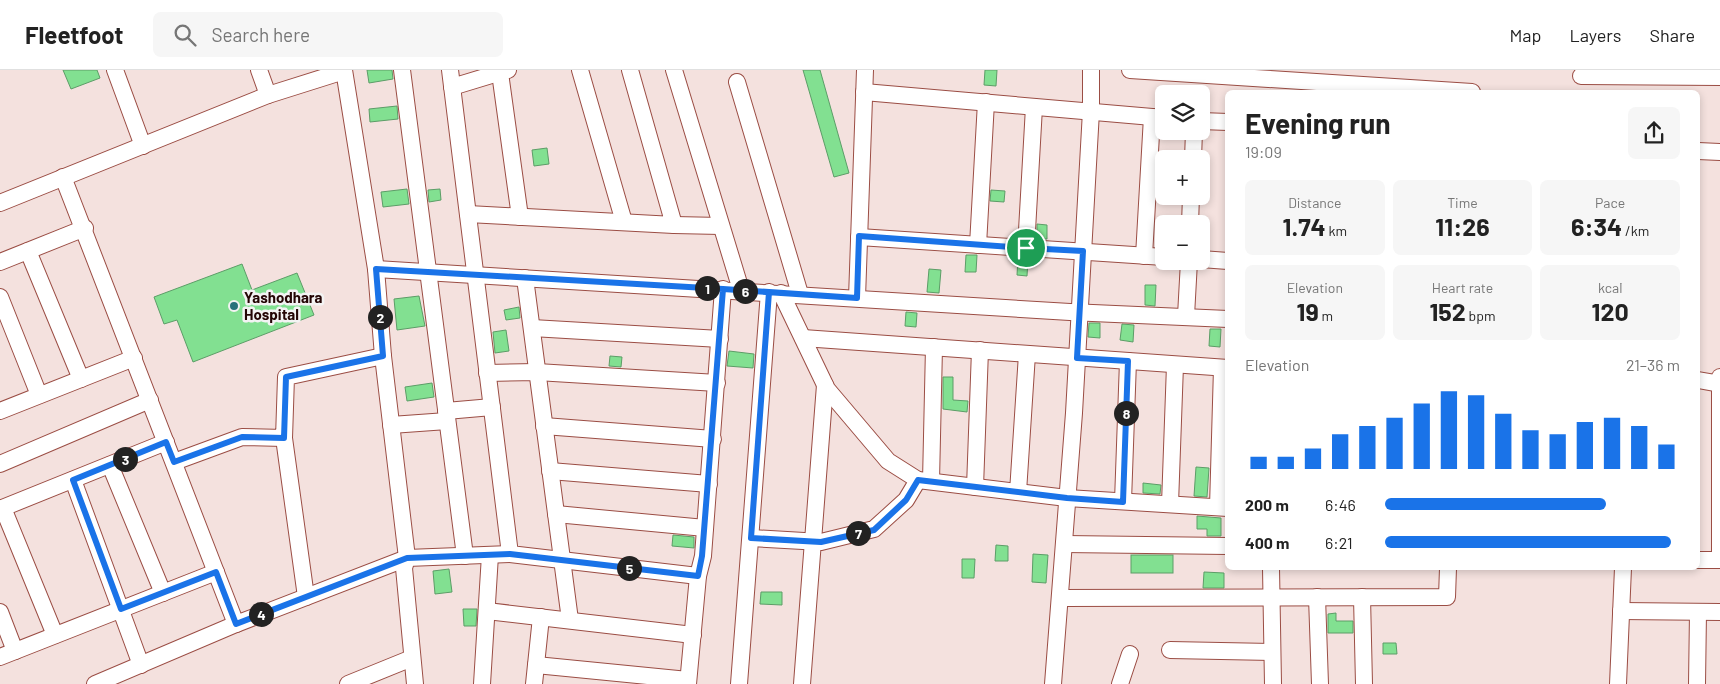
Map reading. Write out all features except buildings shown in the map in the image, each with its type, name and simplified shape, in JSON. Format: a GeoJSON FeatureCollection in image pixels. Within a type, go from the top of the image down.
{"type":"FeatureCollection","features":[{"type":"Feature","properties":{"kind":"street"},"geometry":{"type":"LineString","coordinates":[[115,70],[143,146]]}},
{"type":"Feature","properties":{"kind":"street"},"geometry":{"type":"LineString","coordinates":[[259,70],[268,95]]}},
{"type":"Feature","properties":{"kind":"street"},"geometry":{"type":"LineString","coordinates":[[0,203],[268,95],[344,70],[376,269],[383,356],[407,558],[404,568],[415,684]]}},
{"type":"Feature","properties":{"kind":"street"},"geometry":{"type":"LineString","coordinates":[[402,70],[464,556]]}},
{"type":"Feature","properties":{"kind":"street"},"geometry":{"type":"LineString","coordinates":[[450,70],[510,554]]}},
{"type":"Feature","properties":{"kind":"street"},"geometry":{"type":"LineString","coordinates":[[580,70],[624,222]]}},
{"type":"Feature","properties":{"kind":"street"},"geometry":{"type":"LineString","coordinates":[[630,70],[674,225]]}},
{"type":"Feature","properties":{"kind":"street"},"geometry":{"type":"LineString","coordinates":[[674,70],[740,290]]}},
{"type":"Feature","properties":{"kind":"street"},"geometry":{"type":"LineString","coordinates":[[857,298],[865,70]]}},
{"type":"Feature","properties":{"kind":"street"},"geometry":{"type":"LineString","coordinates":[[1053,684],[1077,358],[1091,111],[1091,70]]}},
{"type":"Feature","properties":{"kind":"street"},"geometry":{"type":"LineString","coordinates":[[1130,70],[1441,90]]}},
{"type":"Feature","properties":{"kind":"street"},"geometry":{"type":"LineString","coordinates":[[452,88],[504,71],[520,217]]}},
{"type":"Feature","properties":{"kind":"street"},"geometry":{"type":"LineString","coordinates":[[1581,76],[1720,77]]}},
{"type":"Feature","properties":{"kind":"street"},"geometry":{"type":"LineString","coordinates":[[737,82],[800,294]]}},
{"type":"Feature","properties":{"kind":"street"},"geometry":{"type":"LineString","coordinates":[[864,92],[1155,117]]}},
{"type":"Feature","properties":{"kind":"street"},"geometry":{"type":"LineString","coordinates":[[978,245],[986,102]]}},
{"type":"Feature","properties":{"kind":"street"},"geometry":{"type":"LineString","coordinates":[[1026,248],[1034,107]]}},
{"type":"Feature","properties":{"kind":"street"},"geometry":{"type":"LineString","coordinates":[[1210,121],[1225,122]]}},
{"type":"Feature","properties":{"kind":"street"},"geometry":{"type":"LineString","coordinates":[[1144,256],[1156,140]]}},
{"type":"Feature","properties":{"kind":"street"},"geometry":{"type":"LineString","coordinates":[[1700,151],[1720,152]]}},
{"type":"Feature","properties":{"kind":"street"},"geometry":{"type":"LineString","coordinates":[[63,178],[85,228],[236,624]]}},
{"type":"Feature","properties":{"kind":"street"},"geometry":{"type":"LineString","coordinates":[[468,214],[721,226]]}},
{"type":"Feature","properties":{"kind":"street"},"geometry":{"type":"LineString","coordinates":[[0,262],[85,228]]}},
{"type":"Feature","properties":{"kind":"street"},"geometry":{"type":"LineString","coordinates":[[859,236],[1155,257]]}},
{"type":"Feature","properties":{"kind":"street"},"geometry":{"type":"LineString","coordinates":[[28,251],[81,379]]}},
{"type":"Feature","properties":{"kind":"street"},"geometry":{"type":"LineString","coordinates":[[1210,260],[1225,261]]}},
{"type":"Feature","properties":{"kind":"street"},"geometry":{"type":"LineString","coordinates":[[376,269],[1079,312],[1225,319]]}},
{"type":"Feature","properties":{"kind":"street"},"geometry":{"type":"LineString","coordinates":[[1186,316],[1189,270]]}},
{"type":"Feature","properties":{"kind":"street"},"geometry":{"type":"LineString","coordinates":[[525,278],[570,620]]}},
{"type":"Feature","properties":{"kind":"street"},"geometry":{"type":"LineString","coordinates":[[536,665],[688,682],[709,484],[723,289]]}},
{"type":"Feature","properties":{"kind":"street"},"geometry":{"type":"LineString","coordinates":[[775,293],[803,338],[825,385],[888,461],[925,481],[1067,498],[1223,508],[1225,368],[803,338]]}},
{"type":"Feature","properties":{"kind":"street"},"geometry":{"type":"LineString","coordinates":[[740,684],[751,538],[775,293]]}},
{"type":"Feature","properties":{"kind":"street"},"geometry":{"type":"LineString","coordinates":[[0,297],[39,395]]}},
{"type":"Feature","properties":{"kind":"street"},"geometry":{"type":"LineString","coordinates":[[532,328],[720,339]]}},
{"type":"Feature","properties":{"kind":"street"},"geometry":{"type":"LineString","coordinates":[[751,538],[821,542],[874,530],[925,481],[934,347]]}},
{"type":"Feature","properties":{"kind":"street"},"geometry":{"type":"LineString","coordinates":[[975,487],[980,350]]}},
{"type":"Feature","properties":{"kind":"street"},"geometry":{"type":"LineString","coordinates":[[1018,492],[1027,354]]}},
{"type":"Feature","properties":{"kind":"street"},"geometry":{"type":"LineString","coordinates":[[306,597],[284,438],[286,377],[383,356]]}},
{"type":"Feature","properties":{"kind":"street"},"geometry":{"type":"LineString","coordinates":[[0,411],[134,358]]}},
{"type":"Feature","properties":{"kind":"street"},"geometry":{"type":"LineString","coordinates":[[1123,502],[1128,361]]}},
{"type":"Feature","properties":{"kind":"street"},"geometry":{"type":"LineString","coordinates":[[1170,504],[1175,365]]}},
{"type":"Feature","properties":{"kind":"street"},"geometry":{"type":"LineString","coordinates":[[487,373],[537,372],[717,383]]}},
{"type":"Feature","properties":{"kind":"street"},"geometry":{"type":"LineString","coordinates":[[1700,560],[1720,560],[1720,377]]}},
{"type":"Feature","properties":{"kind":"street"},"geometry":{"type":"LineString","coordinates":[[1700,380],[1720,384]]}},
{"type":"Feature","properties":{"kind":"street"},"geometry":{"type":"LineString","coordinates":[[802,684],[825,385]]}},
{"type":"Feature","properties":{"kind":"street"},"geometry":{"type":"LineString","coordinates":[[0,464],[150,400]]}},
{"type":"Feature","properties":{"kind":"street"},"geometry":{"type":"LineString","coordinates":[[391,425],[492,407]]}},
{"type":"Feature","properties":{"kind":"street"},"geometry":{"type":"LineString","coordinates":[[544,426],[712,439]]}},
{"type":"Feature","properties":{"kind":"street"},"geometry":{"type":"LineString","coordinates":[[174,462],[242,437],[284,438]]}},
{"type":"Feature","properties":{"kind":"street"},"geometry":{"type":"LineString","coordinates":[[56,635],[1,508],[166,442]]}},
{"type":"Feature","properties":{"kind":"street"},"geometry":{"type":"LineString","coordinates":[[110,465],[163,593]]}},
{"type":"Feature","properties":{"kind":"street"},"geometry":{"type":"LineString","coordinates":[[550,471],[709,484]]}},
{"type":"Feature","properties":{"kind":"street"},"geometry":{"type":"LineString","coordinates":[[73,480],[141,665]]}},
{"type":"Feature","properties":{"kind":"street"},"geometry":{"type":"LineString","coordinates":[[556,514],[705,528]]}},
{"type":"Feature","properties":{"kind":"street"},"geometry":{"type":"LineString","coordinates":[[1064,544],[1225,546]]}},
{"type":"Feature","properties":{"kind":"street"},"geometry":{"type":"LineString","coordinates":[[95,684],[236,624],[407,558],[510,554],[698,576]]}},
{"type":"Feature","properties":{"kind":"street"},"geometry":{"type":"LineString","coordinates":[[482,684],[490,555]]}},
{"type":"Feature","properties":{"kind":"street"},"geometry":{"type":"LineString","coordinates":[[1271,570],[1273,684]]}},
{"type":"Feature","properties":{"kind":"street"},"geometry":{"type":"LineString","coordinates":[[1060,598],[1446,596],[1448,570]]}},
{"type":"Feature","properties":{"kind":"street"},"geometry":{"type":"LineString","coordinates":[[1618,684],[1623,570]]}},
{"type":"Feature","properties":{"kind":"street"},"geometry":{"type":"LineString","coordinates":[[0,612],[8,654],[216,572]]}},
{"type":"Feature","properties":{"kind":"street"},"geometry":{"type":"LineString","coordinates":[[1317,597],[1320,684]]}},
{"type":"Feature","properties":{"kind":"street"},"geometry":{"type":"LineString","coordinates":[[1362,597],[1364,684]]}},
{"type":"Feature","properties":{"kind":"street"},"geometry":{"type":"LineString","coordinates":[[487,610],[693,635]]}},
{"type":"Feature","properties":{"kind":"street"},"geometry":{"type":"LineString","coordinates":[[1621,611],[1720,612]]}},
{"type":"Feature","properties":{"kind":"street"},"geometry":{"type":"LineString","coordinates":[[1697,684],[1698,612]]}},
{"type":"Feature","properties":{"kind":"street"},"geometry":{"type":"LineString","coordinates":[[534,684],[542,617]]}},
{"type":"Feature","properties":{"kind":"street"},"geometry":{"type":"LineString","coordinates":[[1170,650],[1272,652]]}},
{"type":"Feature","properties":{"kind":"street"},"geometry":{"type":"LineString","coordinates":[[1120,684],[1130,654]]}},
{"type":"Feature","properties":{"kind":"street"},"geometry":{"type":"LineString","coordinates":[[348,684],[412,658]]}},
{"type":"Feature","properties":{"kind":"place","name":"Yashodhara Hospital"},"geometry":{"type":"Point","coordinates":[234,306]}},
{"type":"Feature","properties":{"kind":"route"},"geometry":{"type":"LineString","coordinates":[[1026,248],[859,236],[857,298],[769,292],[723,289],[376,269],[383,356],[286,377],[284,438],[242,437],[174,462],[166,442],[73,480],[121,609],[216,572],[236,624],[407,558],[510,554],[698,576],[702,556],[712,443],[723,289],[740,290],[769,292],[751,538],[821,542],[874,530],[906,500],[918,480],[1067,498],[1123,502],[1128,361],[1077,358],[1083,251],[1026,248]]}}]}
